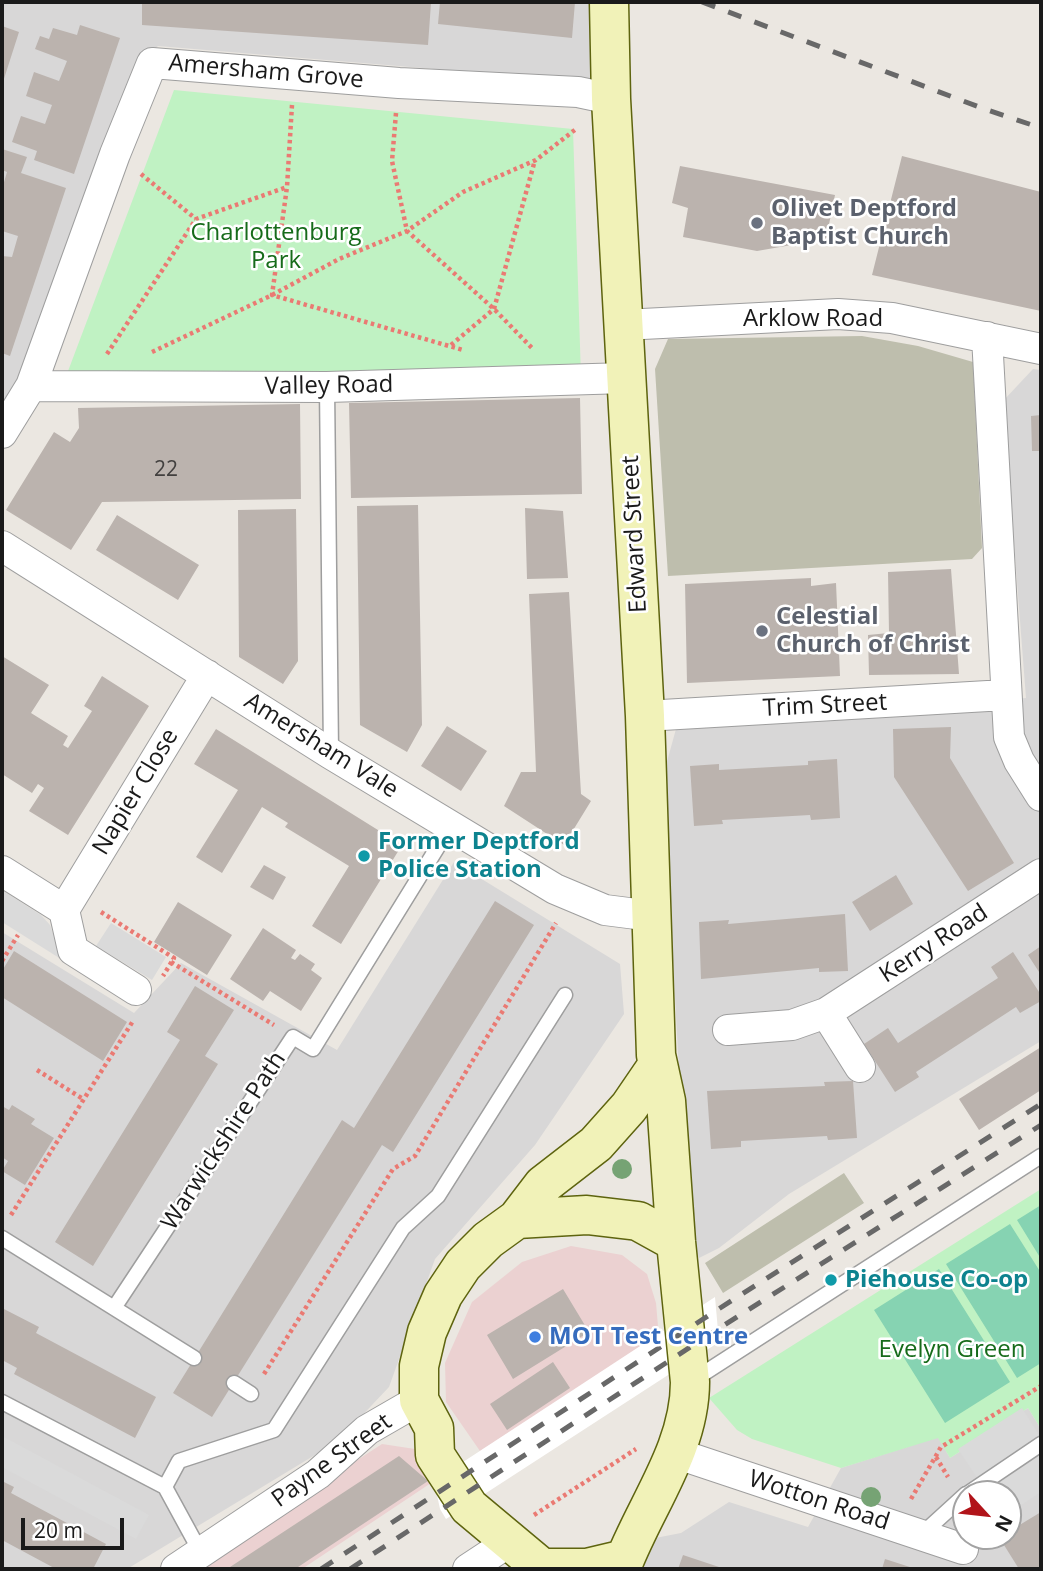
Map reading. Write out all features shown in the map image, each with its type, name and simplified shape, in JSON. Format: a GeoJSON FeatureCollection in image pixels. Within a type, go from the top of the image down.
{"type":"FeatureCollection","features":[{"type":"Feature","properties":{"kind":"street","name":"Edward Street"},"geometry":{"type":"LineString","coordinates":[[503,1534],[542,1569],[623,1564],[680,1437],[690,1382],[666,1101],[657,1066],[645,716],[611,99],[609,2]]}},
{"type":"Feature","properties":{"kind":"street","name":"Amersham Grove"},"geometry":{"type":"LineString","coordinates":[[2,433],[31,386],[115,154],[152,63],[399,83],[578,92],[611,99]]}},
{"type":"Feature","properties":{"kind":"street","name":"Arklow Road"},"geometry":{"type":"LineString","coordinates":[[623,325],[838,314],[892,318],[1041,349]]}},
{"type":"Feature","properties":{"kind":"street"},"geometry":{"type":"LineString","coordinates":[[987,337],[1009,737],[1019,761],[1041,796]]}},
{"type":"Feature","properties":{"kind":"street","name":"Valley Road"},"geometry":{"type":"LineString","coordinates":[[31,386],[327,387],[626,378]]}},
{"type":"Feature","properties":{"kind":"street","name":"Amersham Vale"},"geometry":{"type":"LineString","coordinates":[[2,546],[331,754],[571,898],[605,910],[652,916]]}},
{"type":"Feature","properties":{"kind":"street","name":"Napier Close"},"geometry":{"type":"LineString","coordinates":[[69,902],[207,675]]}},
{"type":"Feature","properties":{"kind":"street","name":"Trim Street"},"geometry":{"type":"LineString","coordinates":[[645,716],[1005,695]]}},
{"type":"Feature","properties":{"kind":"street"},"geometry":{"type":"LineString","coordinates":[[2,871],[69,902],[73,950],[145,994]]}},
{"type":"Feature","properties":{"kind":"street","name":"Kerry Road"},"geometry":{"type":"LineString","coordinates":[[728,1030],[792,1025],[826,1013],[1041,874]]}},
{"type":"Feature","properties":{"kind":"street"},"geometry":{"type":"LineString","coordinates":[[826,1013],[860,1067]]}},
{"type":"Feature","properties":{"kind":"street"},"geometry":{"type":"LineString","coordinates":[[468,1569],[503,1534],[489,1493],[459,1443],[426,1414],[419,1366],[427,1332],[443,1295],[463,1265],[488,1240],[517,1219],[543,1185],[596,1144],[629,1107],[657,1066]]}},
{"type":"Feature","properties":{"kind":"street"},"geometry":{"type":"LineString","coordinates":[[517,1219],[587,1214],[638,1221],[676,1242]]}},
{"type":"Feature","properties":{"kind":"street","name":"Payne Street"},"geometry":{"type":"LineString","coordinates":[[176,1569],[318,1474],[367,1430],[426,1414]]}},
{"type":"Feature","properties":{"kind":"street","name":"Wotton Road"},"geometry":{"type":"LineString","coordinates":[[680,1437],[884,1523],[952,1545]]}},
{"type":"Feature","properties":{"kind":"lane"},"geometry":{"type":"LineString","coordinates":[[327,387],[331,754]]}},
{"type":"Feature","properties":{"kind":"lane","name":"Warwickshire Path"},"geometry":{"type":"LineString","coordinates":[[114,1308],[293,1037],[313,1049],[450,827]]}},
{"type":"Feature","properties":{"kind":"lane"},"geometry":{"type":"LineString","coordinates":[[165,1487],[179,1461],[274,1430],[403,1228],[438,1196],[565,995]]}},
{"type":"Feature","properties":{"kind":"lane"},"geometry":{"type":"LineString","coordinates":[[690,1382],[1041,1156]]}},
{"type":"Feature","properties":{"kind":"lane"},"geometry":{"type":"LineString","coordinates":[[2,1238],[194,1358]]}},
{"type":"Feature","properties":{"kind":"lane"},"geometry":{"type":"LineString","coordinates":[[234,1383],[251,1394]]}},
{"type":"Feature","properties":{"kind":"lane"},"geometry":{"type":"LineString","coordinates":[[2,1402],[165,1487],[201,1553]]}},
{"type":"Feature","properties":{"kind":"lane"},"geometry":{"type":"LineString","coordinates":[[987,1480],[1041,1444]]}},
{"type":"Feature","properties":{"kind":"lane"},"geometry":{"type":"LineString","coordinates":[[921,1535],[952,1507]]}},
{"type":"Feature","properties":{"kind":"path"},"geometry":{"type":"LineString","coordinates":[[272,295],[287,187],[293,74]]}},
{"type":"Feature","properties":{"kind":"path"},"geometry":{"type":"LineString","coordinates":[[399,83],[392,161],[407,231],[494,309],[540,356],[549,380]]}},
{"type":"Feature","properties":{"kind":"path"},"geometry":{"type":"LineString","coordinates":[[102,386],[131,362],[272,295],[339,259],[407,231],[463,192],[536,160],[573,130],[581,129]]}},
{"type":"Feature","properties":{"kind":"path"},"geometry":{"type":"LineString","coordinates":[[115,154],[196,219]]}},
{"type":"Feature","properties":{"kind":"path"},"geometry":{"type":"LineString","coordinates":[[451,345],[494,309],[536,160]]}},
{"type":"Feature","properties":{"kind":"path"},"geometry":{"type":"LineString","coordinates":[[102,386],[99,365],[196,219],[287,187]]}},
{"type":"Feature","properties":{"kind":"path"},"geometry":{"type":"LineString","coordinates":[[272,295],[451,345],[486,360],[514,381]]}},
{"type":"Feature","properties":{"kind":"path"},"geometry":{"type":"LineString","coordinates":[[251,1394],[393,1170],[415,1156],[571,898]]}},
{"type":"Feature","properties":{"kind":"path"},"geometry":{"type":"LineString","coordinates":[[9,1220],[145,994],[174,958],[69,902]]}},
{"type":"Feature","properties":{"kind":"path"},"geometry":{"type":"LineString","coordinates":[[2,961],[18,935]]}},
{"type":"Feature","properties":{"kind":"path"},"geometry":{"type":"LineString","coordinates":[[171,962],[293,1037]]}},
{"type":"Feature","properties":{"kind":"path"},"geometry":{"type":"LineString","coordinates":[[37,1070],[83,1099]]}},
{"type":"Feature","properties":{"kind":"path"},"geometry":{"type":"LineString","coordinates":[[884,1523],[920,1488],[941,1447],[1041,1386]]}},
{"type":"Feature","properties":{"kind":"path"},"geometry":{"type":"LineString","coordinates":[[503,1534],[663,1431],[680,1437]]}},
{"type":"Feature","properties":{"kind":"shaded area"},"geometry":{"type":"Polygon","coordinates":[[[2,2],[591,2],[591,82],[158,46],[136,66],[30,364],[2,407],[2,2]]]}},
{"type":"Feature","properties":{"kind":"shaded area"},"geometry":{"type":"Polygon","coordinates":[[[862,336],[918,346],[973,362],[982,548],[972,559],[668,576],[655,369],[668,339],[862,336]]]}},
{"type":"Feature","properties":{"kind":"shaded area"},"geometry":{"type":"Polygon","coordinates":[[[1033,369],[1041,370],[1041,1041],[789,1194],[719,1248],[699,1258],[688,1236],[663,776],[676,729],[1026,698],[1003,401],[1033,369]]]}},
{"type":"Feature","properties":{"kind":"shaded area"},"geometry":{"type":"Polygon","coordinates":[[[454,862],[620,964],[624,1014],[535,1145],[435,1259],[389,1387],[338,1441],[127,1569],[2,1569],[2,932],[134,1013],[181,963],[337,1050],[454,862]]]}},
{"type":"Feature","properties":{"kind":"shaded area"},"geometry":{"type":"Polygon","coordinates":[[[2,890],[41,915],[50,925],[61,955],[72,966],[2,922],[2,890]]]}},
{"type":"Feature","properties":{"kind":"shaded area"},"geometry":{"type":"Polygon","coordinates":[[[111,923],[166,957],[152,980],[96,946],[111,923]]]}},
{"type":"Feature","properties":{"kind":"shaded area"},"geometry":{"type":"Polygon","coordinates":[[[844,1173],[864,1203],[723,1293],[705,1263],[844,1173]]]}},
{"type":"Feature","properties":{"kind":"shaded area"},"geometry":{"type":"Polygon","coordinates":[[[571,1246],[622,1255],[647,1274],[656,1303],[659,1338],[480,1451],[446,1402],[445,1363],[472,1302],[522,1262],[571,1246]]]}},
{"type":"Feature","properties":{"kind":"shaded area"},"geometry":{"type":"Polygon","coordinates":[[[1022,1408],[1041,1438],[1041,1492],[1022,1505],[1022,1480],[979,1480],[958,1449],[1022,1408]]]}},
{"type":"Feature","properties":{"kind":"shaded area"},"geometry":{"type":"Polygon","coordinates":[[[1028,1408],[1041,1429],[1041,1569],[496,1569],[681,1533],[729,1502],[808,1527],[841,1468],[938,1437],[950,1458],[1028,1408]]]}},
{"type":"Feature","properties":{"kind":"shaded area"},"geometry":{"type":"Polygon","coordinates":[[[2,1436],[149,1515],[136,1539],[2,1467],[2,1436]]]}},
{"type":"Feature","properties":{"kind":"shaded area"},"geometry":{"type":"Polygon","coordinates":[[[382,1444],[415,1449],[434,1481],[302,1569],[190,1569],[382,1444]]]}},
{"type":"Feature","properties":{"kind":"green space","name":"Charlottenburg Park"},"geometry":{"type":"Polygon","coordinates":[[[174,90],[573,129],[581,377],[59,395],[174,90]]]}},
{"type":"Feature","properties":{"kind":"green space","name":"Evelyn Green"},"geometry":{"type":"Polygon","coordinates":[[[1041,1189],[1041,1429],[1028,1408],[950,1458],[938,1438],[841,1468],[752,1439],[737,1430],[709,1398],[1041,1189]]]}},
{"type":"Feature","properties":{"kind":"green space"},"geometry":{"type":"Polygon","coordinates":[[[1041,1205],[1041,1259],[1017,1220],[1041,1205]]]}},
{"type":"Feature","properties":{"kind":"green space"},"geometry":{"type":"Polygon","coordinates":[[[1010,1224],[1041,1273],[1041,1363],[1017,1378],[946,1264],[1010,1224]]]}},
{"type":"Feature","properties":{"kind":"green space"},"geometry":{"type":"Polygon","coordinates":[[[939,1269],[1010,1382],[945,1423],[874,1310],[939,1269]]]}},
{"type":"Feature","properties":{"kind":"pier"},"geometry":{"type":"Polygon","coordinates":[[[715,1297],[719,1342],[446,1519],[440,1509],[434,1481],[715,1297]]]}},
{"type":"Feature","properties":{"kind":"building"},"geometry":{"type":"Polygon","coordinates":[[[142,2],[431,3],[428,45],[142,25],[142,2]]]}},
{"type":"Feature","properties":{"kind":"building"},"geometry":{"type":"Polygon","coordinates":[[[440,2],[575,2],[572,38],[438,24],[440,2]]]}},
{"type":"Feature","properties":{"kind":"building"},"geometry":{"type":"Polygon","coordinates":[[[80,25],[120,38],[74,174],[34,160],[37,151],[12,142],[21,116],[45,124],[52,105],[26,96],[34,72],[59,81],[67,61],[35,49],[40,36],[49,39],[53,28],[77,35],[80,25]]]}},
{"type":"Feature","properties":{"kind":"building"},"geometry":{"type":"Polygon","coordinates":[[[2,26],[19,32],[2,85],[2,26]]]}},
{"type":"Feature","properties":{"kind":"building"},"geometry":{"type":"Polygon","coordinates":[[[2,149],[27,157],[21,173],[66,188],[10,356],[2,353],[2,256],[12,257],[18,236],[2,231],[2,189],[7,172],[2,170],[2,149]]]}},
{"type":"Feature","properties":{"kind":"building"},"geometry":{"type":"Polygon","coordinates":[[[902,156],[1041,192],[1041,311],[872,275],[902,156]]]}},
{"type":"Feature","properties":{"kind":"building","name":"Olivet Deptford Baptist Church"},"geometry":{"type":"Polygon","coordinates":[[[680,166],[835,195],[826,239],[757,251],[683,237],[688,208],[672,203],[680,166]]]}},
{"type":"Feature","properties":{"kind":"building"},"geometry":{"type":"Polygon","coordinates":[[[580,398],[582,494],[351,498],[349,403],[580,398]]]}},
{"type":"Feature","properties":{"kind":"building"},"geometry":{"type":"Polygon","coordinates":[[[300,404],[301,499],[102,502],[71,550],[6,510],[54,432],[70,442],[79,428],[78,408],[300,404]]]}},
{"type":"Feature","properties":{"kind":"building"},"geometry":{"type":"Polygon","coordinates":[[[1041,415],[1041,451],[1032,451],[1031,416],[1041,415]]]}},
{"type":"Feature","properties":{"kind":"building"},"geometry":{"type":"Polygon","coordinates":[[[418,505],[422,725],[407,752],[360,725],[357,506],[418,505]]]}},
{"type":"Feature","properties":{"kind":"building"},"geometry":{"type":"Polygon","coordinates":[[[525,508],[563,511],[568,578],[527,579],[525,508]]]}},
{"type":"Feature","properties":{"kind":"building"},"geometry":{"type":"Polygon","coordinates":[[[296,509],[298,661],[283,684],[239,657],[238,510],[296,509]]]}},
{"type":"Feature","properties":{"kind":"building"},"geometry":{"type":"Polygon","coordinates":[[[117,515],[199,565],[178,600],[96,550],[117,515]]]}},
{"type":"Feature","properties":{"kind":"building"},"geometry":{"type":"Polygon","coordinates":[[[951,569],[959,674],[869,675],[868,635],[889,633],[888,572],[951,569]]]}},
{"type":"Feature","properties":{"kind":"building","name":"Celestial Church of Christ"},"geometry":{"type":"Polygon","coordinates":[[[811,578],[811,586],[836,583],[840,676],[687,683],[685,584],[811,578]]]}},
{"type":"Feature","properties":{"kind":"building"},"geometry":{"type":"Polygon","coordinates":[[[569,592],[581,794],[591,801],[564,845],[504,806],[521,772],[536,772],[529,594],[569,592]]]}},
{"type":"Feature","properties":{"kind":"building"},"geometry":{"type":"Polygon","coordinates":[[[2,656],[49,685],[31,713],[68,736],[63,745],[68,748],[92,711],[84,706],[102,676],[149,706],[68,835],[29,811],[44,788],[38,784],[32,793],[2,774],[2,656]]]}},
{"type":"Feature","properties":{"kind":"building"},"geometry":{"type":"Polygon","coordinates":[[[447,726],[487,751],[461,791],[421,766],[447,726]]]}},
{"type":"Feature","properties":{"kind":"building"},"geometry":{"type":"Polygon","coordinates":[[[951,727],[950,758],[1014,863],[968,891],[894,777],[893,729],[951,727]]]}},
{"type":"Feature","properties":{"kind":"building"},"geometry":{"type":"Polygon","coordinates":[[[216,729],[402,845],[341,944],[312,926],[349,866],[285,827],[288,823],[262,807],[222,873],[196,857],[238,790],[194,764],[216,729]]]}},
{"type":"Feature","properties":{"kind":"building"},"geometry":{"type":"Polygon","coordinates":[[[837,759],[840,818],[811,820],[810,815],[722,820],[723,824],[694,826],[690,766],[719,764],[719,770],[808,765],[808,761],[837,759]]]}},
{"type":"Feature","properties":{"kind":"building"},"geometry":{"type":"Polygon","coordinates":[[[264,865],[286,877],[273,900],[250,887],[264,865]]]}},
{"type":"Feature","properties":{"kind":"building"},"geometry":{"type":"Polygon","coordinates":[[[896,875],[913,904],[870,931],[852,902],[896,875]]]}},
{"type":"Feature","properties":{"kind":"building"},"geometry":{"type":"Polygon","coordinates":[[[495,901],[534,925],[393,1152],[382,1145],[212,1417],[173,1393],[342,1120],[354,1128],[495,901]]]}},
{"type":"Feature","properties":{"kind":"building"},"geometry":{"type":"Polygon","coordinates":[[[178,902],[232,935],[207,975],[154,942],[178,902]]]}},
{"type":"Feature","properties":{"kind":"building"},"geometry":{"type":"Polygon","coordinates":[[[845,914],[848,971],[819,972],[819,968],[701,979],[699,922],[729,920],[728,924],[845,914]]]}},
{"type":"Feature","properties":{"kind":"building"},"geometry":{"type":"Polygon","coordinates":[[[263,928],[296,950],[291,958],[295,960],[300,954],[315,964],[311,970],[322,978],[301,1011],[270,991],[263,1001],[230,979],[263,928]]]}},
{"type":"Feature","properties":{"kind":"building"},"geometry":{"type":"Polygon","coordinates":[[[1041,946],[1041,975],[1028,955],[1041,946]]]}},
{"type":"Feature","properties":{"kind":"building"},"geometry":{"type":"Polygon","coordinates":[[[14,951],[127,1022],[103,1061],[2,997],[2,971],[14,951]]]}},
{"type":"Feature","properties":{"kind":"building"},"geometry":{"type":"Polygon","coordinates":[[[1013,952],[1041,995],[1041,1001],[1020,1013],[1016,1007],[916,1072],[919,1077],[895,1092],[864,1044],[888,1028],[898,1043],[998,978],[991,967],[1013,952]]]}},
{"type":"Feature","properties":{"kind":"building"},"geometry":{"type":"Polygon","coordinates":[[[195,986],[234,1010],[205,1056],[218,1064],[93,1266],[55,1242],[180,1040],[167,1032],[195,986]]]}},
{"type":"Feature","properties":{"kind":"building"},"geometry":{"type":"Polygon","coordinates":[[[1041,1047],[1041,1090],[979,1130],[959,1099],[1041,1047]]]}},
{"type":"Feature","properties":{"kind":"building"},"geometry":{"type":"Polygon","coordinates":[[[853,1081],[857,1138],[828,1140],[827,1136],[741,1141],[741,1147],[711,1149],[707,1091],[825,1086],[824,1082],[853,1081]]]}},
{"type":"Feature","properties":{"kind":"building"},"geometry":{"type":"Polygon","coordinates":[[[12,1105],[35,1119],[31,1124],[54,1138],[25,1185],[2,1171],[8,1161],[2,1157],[2,1106],[9,1110],[12,1105]]]}},
{"type":"Feature","properties":{"kind":"building"},"geometry":{"type":"Polygon","coordinates":[[[563,1289],[589,1332],[513,1379],[487,1335],[563,1289]]]}},
{"type":"Feature","properties":{"kind":"building"},"geometry":{"type":"Polygon","coordinates":[[[2,1308],[39,1327],[36,1333],[156,1397],[135,1438],[14,1374],[17,1368],[2,1360],[2,1308]]]}},
{"type":"Feature","properties":{"kind":"building"},"geometry":{"type":"Polygon","coordinates":[[[553,1362],[570,1388],[507,1430],[490,1404],[553,1362]]]}},
{"type":"Feature","properties":{"kind":"building"},"geometry":{"type":"Polygon","coordinates":[[[399,1456],[428,1481],[295,1569],[227,1569],[399,1456]]]}},
{"type":"Feature","properties":{"kind":"building"},"geometry":{"type":"Polygon","coordinates":[[[2,1481],[14,1487],[11,1493],[106,1544],[93,1569],[56,1569],[2,1540],[2,1481]]]}},
{"type":"Feature","properties":{"kind":"building"},"geometry":{"type":"Polygon","coordinates":[[[1041,1512],[1041,1569],[1019,1569],[1007,1550],[1022,1550],[1022,1524],[1041,1512]]]}},
{"type":"Feature","properties":{"kind":"building"},"geometry":{"type":"Polygon","coordinates":[[[683,1555],[725,1569],[678,1569],[683,1555]]]}},
{"type":"Feature","properties":{"kind":"building"},"geometry":{"type":"Polygon","coordinates":[[[885,1559],[916,1569],[882,1569],[885,1559]]]}},
{"type":"Feature","properties":{"kind":"railway"},"geometry":{"type":"LineString","coordinates":[[702,2],[1041,128]]}},
{"type":"Feature","properties":{"kind":"railway"},"geometry":{"type":"LineString","coordinates":[[321,1569],[717,1310],[1041,1104]]}},
{"type":"Feature","properties":{"kind":"railway"},"geometry":{"type":"LineString","coordinates":[[350,1569],[718,1329],[1041,1125]]}},
{"type":"Feature","properties":{"kind":"place","name":"Olivet Deptford Baptist Church"},"geometry":{"type":"Point","coordinates":[757,223]}},
{"type":"Feature","properties":{"kind":"place","name":"Celestial Church of Christ"},"geometry":{"type":"Point","coordinates":[762,631]}},
{"type":"Feature","properties":{"kind":"place","name":"Former Deptford Police Station"},"geometry":{"type":"Point","coordinates":[364,856]}},
{"type":"Feature","properties":{"kind":"place","name":"Piehouse Co-op"},"geometry":{"type":"Point","coordinates":[831,1280]}},
{"type":"Feature","properties":{"kind":"place","name":"MOT Test Centre"},"geometry":{"type":"Point","coordinates":[535,1337]}}]}
